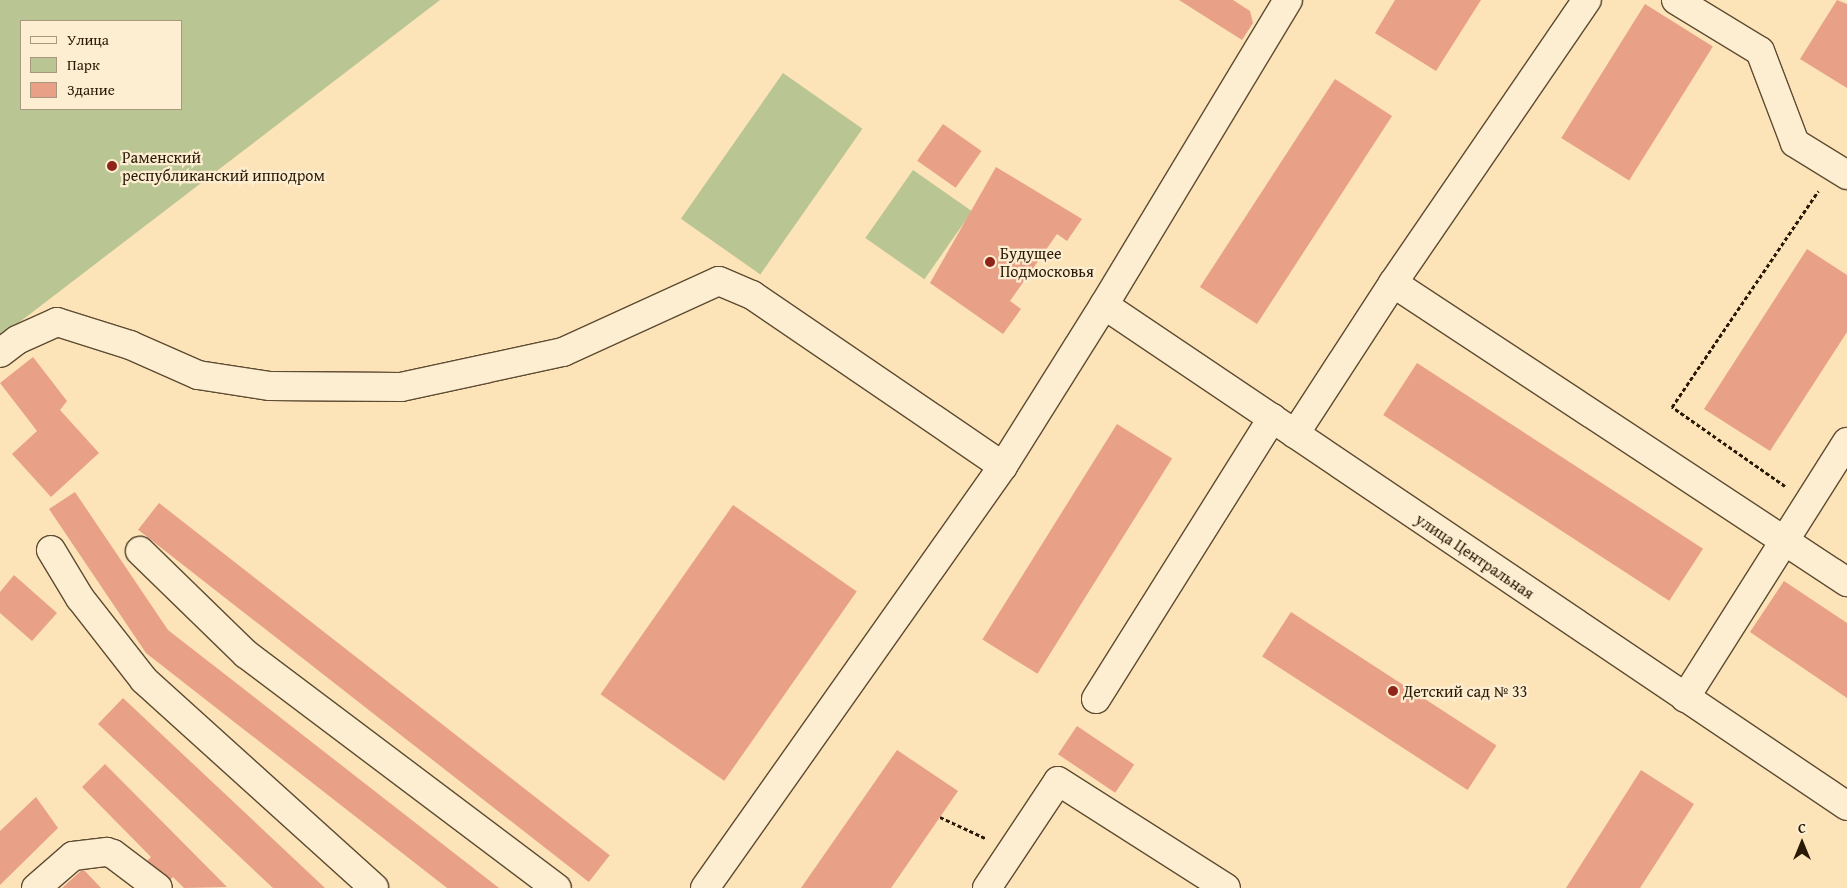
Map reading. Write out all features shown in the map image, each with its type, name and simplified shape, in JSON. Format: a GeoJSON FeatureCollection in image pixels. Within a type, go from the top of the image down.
{"type":"FeatureCollection","features":[{"type":"Feature","properties":{"kind":"street"},"geometry":{"type":"LineString","coordinates":[[705,888],[1003,466],[1104,305],[1288,0]]}},
{"type":"Feature","properties":{"kind":"street"},"geometry":{"type":"LineString","coordinates":[[1295,434],[1393,283],[1587,0]]}},
{"type":"Feature","properties":{"kind":"street"},"geometry":{"type":"LineString","coordinates":[[1676,0],[1760,51],[1795,143],[1847,175]]}},
{"type":"Feature","properties":{"kind":"street"},"geometry":{"type":"LineString","coordinates":[[8,347],[58,322],[130,345],[198,375],[270,386],[401,387],[563,352],[719,281],[752,295],[1003,466]]}},
{"type":"Feature","properties":{"kind":"street"},"geometry":{"type":"LineString","coordinates":[[1393,283],[1847,582]]}},
{"type":"Feature","properties":{"kind":"street","name":"улица Центральная"},"geometry":{"type":"LineString","coordinates":[[1104,305],[1847,806]]}},
{"type":"Feature","properties":{"kind":"street"},"geometry":{"type":"LineString","coordinates":[[1096,699],[1272,418]]}},
{"type":"Feature","properties":{"kind":"street"},"geometry":{"type":"LineString","coordinates":[[1685,698],[1847,442]]}},
{"type":"Feature","properties":{"kind":"street"},"geometry":{"type":"LineString","coordinates":[[51,550],[94,618],[144,680],[374,888]]}},
{"type":"Feature","properties":{"kind":"street"},"geometry":{"type":"LineString","coordinates":[[140,551],[246,654],[557,888]]}},
{"type":"Feature","properties":{"kind":"street"},"geometry":{"type":"LineString","coordinates":[[987,888],[1058,781],[1226,888]]}},
{"type":"Feature","properties":{"kind":"street"},"geometry":{"type":"LineString","coordinates":[[36,888],[73,856],[107,852],[113,854],[158,888]]}},
{"type":"Feature","properties":{"kind":"path"},"geometry":{"type":"LineString","coordinates":[[1808,502],[1672,407],[1818,191],[1812,154]]}},
{"type":"Feature","properties":{"kind":"path"},"geometry":{"type":"LineString","coordinates":[[940,817],[994,842]]}},
{"type":"Feature","properties":{"kind":"green space","name":"Раменский республиканский ипподром"},"geometry":{"type":"Polygon","coordinates":[[[0,0],[440,0],[0,337],[0,0]]]}},
{"type":"Feature","properties":{"kind":"green space"},"geometry":{"type":"Polygon","coordinates":[[[783,73],[862,129],[760,274],[681,219],[783,73]]]}},
{"type":"Feature","properties":{"kind":"green space"},"geometry":{"type":"Polygon","coordinates":[[[913,170],[972,211],[924,279],[865,238],[913,170]]]}},
{"type":"Feature","properties":{"kind":"building"},"geometry":{"type":"Polygon","coordinates":[[[1179,0],[1233,0],[1250,11],[1253,23],[1242,40],[1179,0]]]}},
{"type":"Feature","properties":{"kind":"building"},"geometry":{"type":"Polygon","coordinates":[[[1395,0],[1481,0],[1436,71],[1375,33],[1395,0]]]}},
{"type":"Feature","properties":{"kind":"building"},"geometry":{"type":"Polygon","coordinates":[[[1837,0],[1847,4],[1847,88],[1800,59],[1837,0]]]}},
{"type":"Feature","properties":{"kind":"building"},"geometry":{"type":"Polygon","coordinates":[[[1645,4],[1713,46],[1629,180],[1561,138],[1645,4]]]}},
{"type":"Feature","properties":{"kind":"building"},"geometry":{"type":"Polygon","coordinates":[[[1335,79],[1392,116],[1257,324],[1200,287],[1335,79]]]}},
{"type":"Feature","properties":{"kind":"building"},"geometry":{"type":"Polygon","coordinates":[[[943,124],[982,151],[956,188],[917,161],[943,124]]]}},
{"type":"Feature","properties":{"kind":"building","name":"Будущее Подмосковья"},"geometry":{"type":"Polygon","coordinates":[[[996,167],[1082,219],[1067,241],[1057,234],[1010,301],[1021,309],[1003,334],[930,283],[996,167]]]}},
{"type":"Feature","properties":{"kind":"building"},"geometry":{"type":"Polygon","coordinates":[[[1807,249],[1847,275],[1847,332],[1770,451],[1704,409],[1807,249]]]}},
{"type":"Feature","properties":{"kind":"building"},"geometry":{"type":"Polygon","coordinates":[[[33,357],[67,401],[60,410],[99,453],[51,497],[12,454],[37,431],[0,383],[33,357]]]}},
{"type":"Feature","properties":{"kind":"building"},"geometry":{"type":"Polygon","coordinates":[[[1417,363],[1703,549],[1669,601],[1383,415],[1417,363]]]}},
{"type":"Feature","properties":{"kind":"building"},"geometry":{"type":"Polygon","coordinates":[[[1117,424],[1172,458],[1038,674],[982,639],[1117,424]]]}},
{"type":"Feature","properties":{"kind":"building"},"geometry":{"type":"Polygon","coordinates":[[[75,492],[168,630],[499,888],[447,888],[146,653],[49,509],[75,492]]]}},
{"type":"Feature","properties":{"kind":"building"},"geometry":{"type":"Polygon","coordinates":[[[159,503],[610,855],[589,882],[138,530],[159,503]]]}},
{"type":"Feature","properties":{"kind":"building"},"geometry":{"type":"Polygon","coordinates":[[[733,505],[857,592],[724,781],[601,694],[733,505]]]}},
{"type":"Feature","properties":{"kind":"building"},"geometry":{"type":"Polygon","coordinates":[[[14,575],[57,613],[32,641],[0,613],[0,592],[14,575]]]}},
{"type":"Feature","properties":{"kind":"building"},"geometry":{"type":"Polygon","coordinates":[[[1784,581],[1847,623],[1847,698],[1750,632],[1784,581]]]}},
{"type":"Feature","properties":{"kind":"building"},"geometry":{"type":"Polygon","coordinates":[[[1291,612],[1496,745],[1468,790],[1262,656],[1291,612]]]}},
{"type":"Feature","properties":{"kind":"building"},"geometry":{"type":"Polygon","coordinates":[[[123,698],[325,888],[273,888],[98,724],[123,698]]]}},
{"type":"Feature","properties":{"kind":"building"},"geometry":{"type":"Polygon","coordinates":[[[1077,726],[1134,765],[1115,793],[1058,754],[1077,726]]]}},
{"type":"Feature","properties":{"kind":"building"},"geometry":{"type":"Polygon","coordinates":[[[897,750],[958,791],[891,888],[801,888],[897,750]]]}},
{"type":"Feature","properties":{"kind":"building"},"geometry":{"type":"Polygon","coordinates":[[[105,764],[227,887],[184,888],[173,877],[163,888],[141,867],[151,857],[82,787],[105,764]]]}},
{"type":"Feature","properties":{"kind":"building"},"geometry":{"type":"Polygon","coordinates":[[[1641,770],[1694,804],[1640,888],[1566,888],[1641,770]]]}},
{"type":"Feature","properties":{"kind":"building"},"geometry":{"type":"Polygon","coordinates":[[[36,797],[58,828],[0,885],[0,831],[36,797]]]}},
{"type":"Feature","properties":{"kind":"building"},"geometry":{"type":"Polygon","coordinates":[[[83,869],[101,888],[62,888],[83,869]]]}},
{"type":"Feature","properties":{"kind":"place","name":"Раменский республиканский ипподром"},"geometry":{"type":"Point","coordinates":[112,166]}},
{"type":"Feature","properties":{"kind":"place","name":"Будущее Подмосковья"},"geometry":{"type":"Point","coordinates":[990,262]}},
{"type":"Feature","properties":{"kind":"place","name":"Детский сад № 33"},"geometry":{"type":"Point","coordinates":[1393,691]}}]}
